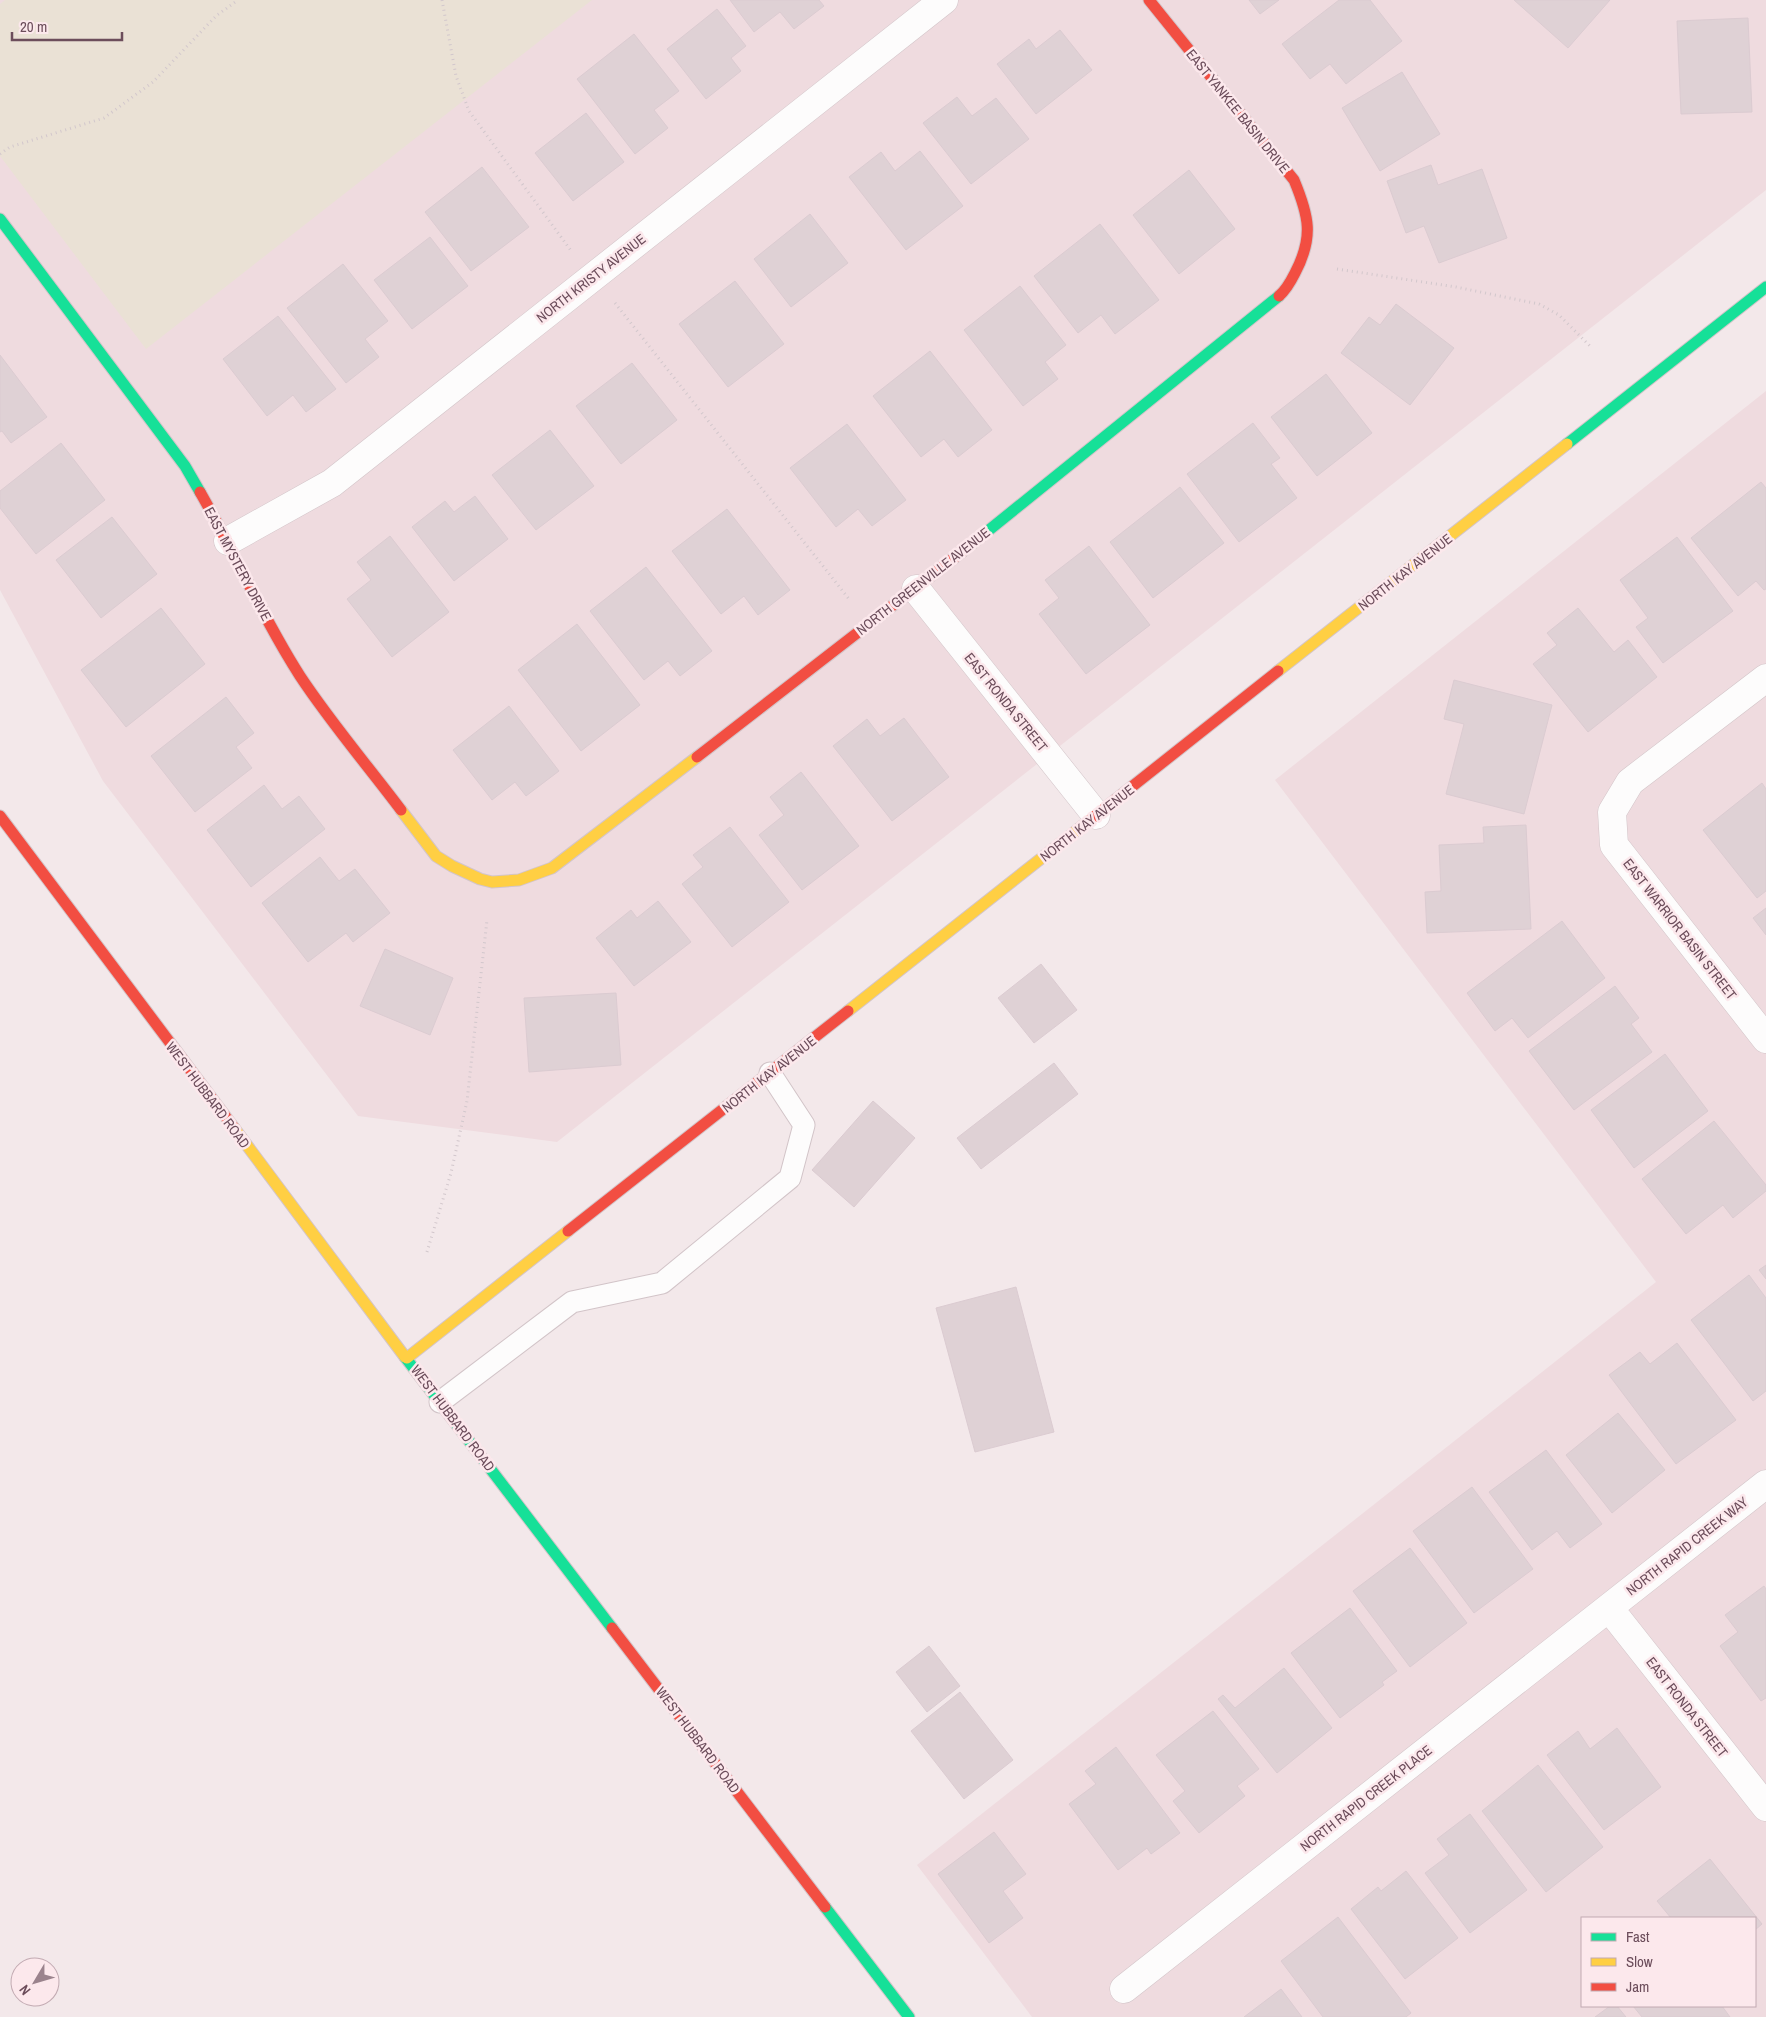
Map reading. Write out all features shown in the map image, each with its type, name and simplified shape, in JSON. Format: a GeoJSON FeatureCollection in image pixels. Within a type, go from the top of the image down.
{"type":"FeatureCollection","features":[{"type":"Feature","properties":{"kind":"street","name":"NORTH KRISTY AVENUE"},"geometry":{"type":"LineString","coordinates":[[228,540],[332,483],[944,0]]}},
{"type":"Feature","properties":{"kind":"street","name":"EAST YANKEE BASIN DRIVE"},"geometry":{"type":"LineString","coordinates":[[1149,0],[1294,180],[1305,205],[1310,231]]}},
{"type":"Feature","properties":{"kind":"street","name":"EAST MYSTERY DRIVE"},"geometry":{"type":"LineString","coordinates":[[1,224],[185,466],[228,540],[256,601],[302,677],[436,856],[465,875],[495,884]]}},
{"type":"Feature","properties":{"kind":"street","name":"NORTH GREENVILLE AVENUE"},"geometry":{"type":"LineString","coordinates":[[495,884],[524,880],[552,868],[916,588],[1284,292],[1303,262],[1310,231]]}},
{"type":"Feature","properties":{"kind":"street","name":"NORTH KAY AVENUE"},"geometry":{"type":"LineString","coordinates":[[407,1358],[1766,287]]}},
{"type":"Feature","properties":{"kind":"street","name":"EAST RONDA STREET"},"geometry":{"type":"LineString","coordinates":[[916,588],[1096,816]]}},
{"type":"Feature","properties":{"kind":"street","name":"EAST WARRIOR BASIN STREET"},"geometry":{"type":"LineString","coordinates":[[1766,678],[1630,782],[1612,812],[1614,845],[1766,1039]]}},
{"type":"Feature","properties":{"kind":"street","name":"WEST HUBBARD ROAD"},"geometry":{"type":"LineString","coordinates":[[0,816],[306,1226],[909,2017]]}},
{"type":"Feature","properties":{"kind":"street","name":"NORTH RAPID CREEK WAY"},"geometry":{"type":"LineString","coordinates":[[1609,1608],[1766,1484]]}},
{"type":"Feature","properties":{"kind":"street","name":"EAST RONDA STREET"},"geometry":{"type":"LineString","coordinates":[[1609,1608],[1766,1807]]}},
{"type":"Feature","properties":{"kind":"street","name":"NORTH RAPID CREEK PLACE"},"geometry":{"type":"LineString","coordinates":[[1124,1988],[1609,1608]]}},
{"type":"Feature","properties":{"kind":"lane"},"geometry":{"type":"LineString","coordinates":[[440,1402],[572,1302],[662,1283],[790,1178],[804,1124],[770,1073]]}},
{"type":"Feature","properties":{"kind":"path"},"geometry":{"type":"LineString","coordinates":[[0,154],[10,147],[104,118],[153,82],[216,16],[238,0]]}},
{"type":"Feature","properties":{"kind":"path"},"geometry":{"type":"LineString","coordinates":[[442,0],[456,76],[469,111],[574,254]]}},
{"type":"Feature","properties":{"kind":"path"},"geometry":{"type":"LineString","coordinates":[[1337,269],[1456,287],[1539,304],[1559,316],[1591,347]]}},
{"type":"Feature","properties":{"kind":"path"},"geometry":{"type":"LineString","coordinates":[[615,303],[851,601]]}},
{"type":"Feature","properties":{"kind":"path"},"geometry":{"type":"LineString","coordinates":[[426,1252],[451,1173],[467,1101],[487,920]]}},
{"type":"Feature","properties":{"kind":"shaded area"},"geometry":{"type":"Polygon","coordinates":[[[0,0],[1766,0],[1766,190],[557,1142],[358,1116],[103,781],[0,590],[0,0]]]}},
{"type":"Feature","properties":{"kind":"shaded area"},"geometry":{"type":"Polygon","coordinates":[[[5,0],[592,0],[146,349],[0,156],[0,4],[5,0]]]}},
{"type":"Feature","properties":{"kind":"shaded area"},"geometry":{"type":"Polygon","coordinates":[[[1766,391],[1766,2017],[1032,2017],[917,1865],[1656,1282],[1275,780],[1766,391]]]}},
{"type":"Feature","properties":{"kind":"building"},"geometry":{"type":"Polygon","coordinates":[[[730,0],[819,0],[824,6],[794,29],[780,12],[754,32],[730,0]]]}},
{"type":"Feature","properties":{"kind":"building"},"geometry":{"type":"Polygon","coordinates":[[[1249,0],[1279,0],[1260,14],[1249,0]]]}},
{"type":"Feature","properties":{"kind":"building"},"geometry":{"type":"Polygon","coordinates":[[[1339,0],[1370,0],[1402,41],[1346,84],[1330,64],[1310,79],[1282,44],[1339,0]]]}},
{"type":"Feature","properties":{"kind":"building"},"geometry":{"type":"Polygon","coordinates":[[[1514,0],[1610,0],[1568,48],[1514,0]]]}},
{"type":"Feature","properties":{"kind":"building"},"geometry":{"type":"Polygon","coordinates":[[[717,9],[746,46],[731,58],[741,71],[706,99],[667,49],[717,9]]]}},
{"type":"Feature","properties":{"kind":"building"},"geometry":{"type":"Polygon","coordinates":[[[1748,18],[1752,112],[1681,114],[1677,21],[1748,18]]]}},
{"type":"Feature","properties":{"kind":"building"},"geometry":{"type":"Polygon","coordinates":[[[1060,30],[1092,70],[1036,114],[997,64],[1029,39],[1036,49],[1060,30]]]}},
{"type":"Feature","properties":{"kind":"building"},"geometry":{"type":"Polygon","coordinates":[[[634,34],[679,91],[654,110],[668,128],[635,154],[577,79],[634,34]]]}},
{"type":"Feature","properties":{"kind":"building"},"geometry":{"type":"Polygon","coordinates":[[[1402,72],[1440,134],[1380,171],[1342,108],[1402,72]]]}},
{"type":"Feature","properties":{"kind":"building"},"geometry":{"type":"Polygon","coordinates":[[[957,97],[972,116],[996,98],[1029,139],[971,184],[923,123],[957,97]]]}},
{"type":"Feature","properties":{"kind":"building"},"geometry":{"type":"Polygon","coordinates":[[[586,113],[624,162],[573,201],[535,153],[586,113]]]}},
{"type":"Feature","properties":{"kind":"building"},"geometry":{"type":"Polygon","coordinates":[[[920,151],[963,206],[906,250],[849,177],[881,152],[895,171],[920,151]]]}},
{"type":"Feature","properties":{"kind":"building"},"geometry":{"type":"Polygon","coordinates":[[[1431,165],[1438,185],[1482,169],[1507,238],[1439,263],[1424,226],[1406,233],[1387,181],[1431,165]]]}},
{"type":"Feature","properties":{"kind":"building"},"geometry":{"type":"Polygon","coordinates":[[[482,167],[529,227],[471,271],[425,212],[482,167]]]}},
{"type":"Feature","properties":{"kind":"building"},"geometry":{"type":"Polygon","coordinates":[[[1189,170],[1235,229],[1179,274],[1133,215],[1189,170]]]}},
{"type":"Feature","properties":{"kind":"building"},"geometry":{"type":"Polygon","coordinates":[[[810,214],[848,263],[791,307],[754,259],[810,214]]]}},
{"type":"Feature","properties":{"kind":"building"},"geometry":{"type":"Polygon","coordinates":[[[1100,224],[1159,300],[1115,334],[1101,315],[1078,333],[1034,276],[1100,224]]]}},
{"type":"Feature","properties":{"kind":"building"},"geometry":{"type":"Polygon","coordinates":[[[430,237],[468,286],[412,329],[374,280],[430,237]]]}},
{"type":"Feature","properties":{"kind":"building"},"geometry":{"type":"Polygon","coordinates":[[[343,264],[388,321],[365,339],[379,357],[346,383],[287,308],[343,264]]]}},
{"type":"Feature","properties":{"kind":"building"},"geometry":{"type":"Polygon","coordinates":[[[735,281],[784,344],[728,387],[679,324],[735,281]]]}},
{"type":"Feature","properties":{"kind":"building"},"geometry":{"type":"Polygon","coordinates":[[[1020,286],[1066,345],[1045,362],[1058,379],[1023,406],[964,330],[1020,286]]]}},
{"type":"Feature","properties":{"kind":"building"},"geometry":{"type":"Polygon","coordinates":[[[1396,304],[1454,348],[1410,405],[1341,353],[1369,317],[1380,325],[1396,304]]]}},
{"type":"Feature","properties":{"kind":"building"},"geometry":{"type":"Polygon","coordinates":[[[278,316],[336,389],[306,412],[293,395],[267,416],[223,359],[278,316]]]}},
{"type":"Feature","properties":{"kind":"building"},"geometry":{"type":"Polygon","coordinates":[[[930,351],[992,430],[958,457],[944,439],[921,457],[873,396],[930,351]]]}},
{"type":"Feature","properties":{"kind":"building"},"geometry":{"type":"Polygon","coordinates":[[[0,355],[47,417],[11,443],[2,431],[0,432],[0,355]]]}},
{"type":"Feature","properties":{"kind":"building"},"geometry":{"type":"Polygon","coordinates":[[[632,363],[677,420],[621,464],[576,406],[632,363]]]}},
{"type":"Feature","properties":{"kind":"building"},"geometry":{"type":"Polygon","coordinates":[[[1326,374],[1372,433],[1317,476],[1271,417],[1326,374]]]}},
{"type":"Feature","properties":{"kind":"building"},"geometry":{"type":"Polygon","coordinates":[[[1253,423],[1280,458],[1271,464],[1297,498],[1239,542],[1187,474],[1253,423]]]}},
{"type":"Feature","properties":{"kind":"building"},"geometry":{"type":"Polygon","coordinates":[[[847,424],[906,500],[872,526],[858,509],[836,527],[790,468],[847,424]]]}},
{"type":"Feature","properties":{"kind":"building"},"geometry":{"type":"Polygon","coordinates":[[[550,430],[594,486],[536,530],[492,475],[550,430]]]}},
{"type":"Feature","properties":{"kind":"building"},"geometry":{"type":"Polygon","coordinates":[[[61,443],[105,500],[36,554],[0,508],[0,491],[61,443]]]}},
{"type":"Feature","properties":{"kind":"building"},"geometry":{"type":"Polygon","coordinates":[[[1761,482],[1766,488],[1766,589],[1764,590],[1756,581],[1738,596],[1691,538],[1761,482]]]}},
{"type":"Feature","properties":{"kind":"building"},"geometry":{"type":"Polygon","coordinates":[[[1180,487],[1224,543],[1153,598],[1110,542],[1180,487]]]}},
{"type":"Feature","properties":{"kind":"building"},"geometry":{"type":"Polygon","coordinates":[[[475,496],[508,539],[454,581],[412,527],[445,501],[454,512],[475,496]]]}},
{"type":"Feature","properties":{"kind":"building"},"geometry":{"type":"Polygon","coordinates":[[[727,509],[790,590],[758,615],[744,596],[721,614],[672,551],[727,509]]]}},
{"type":"Feature","properties":{"kind":"building"},"geometry":{"type":"Polygon","coordinates":[[[112,517],[157,574],[101,618],[56,560],[112,517]]]}},
{"type":"Feature","properties":{"kind":"building"},"geometry":{"type":"Polygon","coordinates":[[[390,536],[449,612],[392,657],[347,599],[371,580],[357,562],[390,536]]]}},
{"type":"Feature","properties":{"kind":"building"},"geometry":{"type":"Polygon","coordinates":[[[1677,537],[1733,611],[1663,663],[1636,627],[1648,618],[1620,580],[1677,537]]]}},
{"type":"Feature","properties":{"kind":"building"},"geometry":{"type":"Polygon","coordinates":[[[1089,546],[1150,625],[1086,674],[1039,614],[1059,598],[1045,580],[1089,546]]]}},
{"type":"Feature","properties":{"kind":"building"},"geometry":{"type":"Polygon","coordinates":[[[646,567],[712,651],[680,676],[668,661],[644,680],[590,611],[646,567]]]}},
{"type":"Feature","properties":{"kind":"building"},"geometry":{"type":"Polygon","coordinates":[[[161,608],[205,664],[126,727],[81,670],[161,608]]]}},
{"type":"Feature","properties":{"kind":"building"},"geometry":{"type":"Polygon","coordinates":[[[1578,608],[1614,652],[1628,640],[1657,677],[1588,732],[1533,664],[1557,645],[1547,633],[1578,608]]]}},
{"type":"Feature","properties":{"kind":"building"},"geometry":{"type":"Polygon","coordinates":[[[577,624],[640,705],[581,751],[518,670],[577,624]]]}},
{"type":"Feature","properties":{"kind":"building"},"geometry":{"type":"Polygon","coordinates":[[[1454,680],[1552,705],[1524,814],[1446,794],[1464,724],[1444,719],[1454,680]]]}},
{"type":"Feature","properties":{"kind":"building"},"geometry":{"type":"Polygon","coordinates":[[[226,697],[254,733],[236,747],[252,768],[195,812],[151,756],[226,697]]]}},
{"type":"Feature","properties":{"kind":"building"},"geometry":{"type":"Polygon","coordinates":[[[509,706],[559,771],[526,796],[515,782],[492,800],[453,750],[509,706]]]}},
{"type":"Feature","properties":{"kind":"building"},"geometry":{"type":"Polygon","coordinates":[[[904,718],[949,777],[892,821],[833,746],[867,719],[880,736],[904,718]]]}},
{"type":"Feature","properties":{"kind":"building"},"geometry":{"type":"Polygon","coordinates":[[[801,772],[859,846],[802,890],[759,835],[784,815],[770,797],[801,772]]]}},
{"type":"Feature","properties":{"kind":"building"},"geometry":{"type":"Polygon","coordinates":[[[1762,783],[1766,789],[1766,891],[1757,898],[1703,830],[1762,783]]]}},
{"type":"Feature","properties":{"kind":"building"},"geometry":{"type":"Polygon","coordinates":[[[264,785],[282,809],[299,796],[325,829],[251,887],[207,830],[264,785]]]}},
{"type":"Feature","properties":{"kind":"building"},"geometry":{"type":"Polygon","coordinates":[[[1526,825],[1531,929],[1427,933],[1425,892],[1441,891],[1439,845],[1484,843],[1483,827],[1526,825]]]}},
{"type":"Feature","properties":{"kind":"building"},"geometry":{"type":"Polygon","coordinates":[[[730,827],[789,902],[732,947],[682,884],[703,867],[693,855],[730,827]]]}},
{"type":"Feature","properties":{"kind":"building"},"geometry":{"type":"Polygon","coordinates":[[[320,857],[339,881],[355,869],[390,913],[353,942],[346,933],[308,962],[262,903],[320,857]]]}},
{"type":"Feature","properties":{"kind":"building"},"geometry":{"type":"Polygon","coordinates":[[[658,901],[691,942],[634,986],[596,938],[631,910],[637,918],[658,901]]]}},
{"type":"Feature","properties":{"kind":"building"},"geometry":{"type":"Polygon","coordinates":[[[1766,908],[1766,935],[1753,918],[1766,908]]]}},
{"type":"Feature","properties":{"kind":"building"},"geometry":{"type":"Polygon","coordinates":[[[1562,921],[1605,978],[1528,1038],[1512,1018],[1495,1031],[1467,993],[1562,921]]]}},
{"type":"Feature","properties":{"kind":"building"},"geometry":{"type":"Polygon","coordinates":[[[385,949],[453,978],[430,1035],[360,1006],[385,949]]]}},
{"type":"Feature","properties":{"kind":"building"},"geometry":{"type":"Polygon","coordinates":[[[1041,964],[1077,1010],[1034,1043],[998,998],[1041,964]]]}},
{"type":"Feature","properties":{"kind":"building"},"geometry":{"type":"Polygon","coordinates":[[[1615,986],[1639,1018],[1631,1024],[1652,1052],[1574,1110],[1529,1051],[1615,986]]]}},
{"type":"Feature","properties":{"kind":"building"},"geometry":{"type":"Polygon","coordinates":[[[616,993],[621,1065],[529,1072],[524,998],[616,993]]]}},
{"type":"Feature","properties":{"kind":"building"},"geometry":{"type":"Polygon","coordinates":[[[1665,1054],[1708,1111],[1634,1168],[1591,1110],[1665,1054]]]}},
{"type":"Feature","properties":{"kind":"building"},"geometry":{"type":"Polygon","coordinates":[[[1054,1063],[1078,1094],[981,1169],[957,1138],[1054,1063]]]}},
{"type":"Feature","properties":{"kind":"building"},"geometry":{"type":"Polygon","coordinates":[[[873,1101],[915,1138],[854,1207],[812,1170],[873,1101]]]}},
{"type":"Feature","properties":{"kind":"building"},"geometry":{"type":"Polygon","coordinates":[[[1714,1121],[1766,1185],[1766,1191],[1733,1218],[1723,1205],[1686,1234],[1642,1179],[1714,1121]]]}},
{"type":"Feature","properties":{"kind":"building"},"geometry":{"type":"Polygon","coordinates":[[[1766,1265],[1766,1279],[1759,1270],[1766,1265]]]}},
{"type":"Feature","properties":{"kind":"building"},"geometry":{"type":"Polygon","coordinates":[[[1749,1275],[1766,1298],[1766,1391],[1753,1401],[1691,1320],[1749,1275]]]}},
{"type":"Feature","properties":{"kind":"building"},"geometry":{"type":"Polygon","coordinates":[[[1016,1287],[1054,1432],[975,1452],[936,1308],[1016,1287]]]}},
{"type":"Feature","properties":{"kind":"building"},"geometry":{"type":"Polygon","coordinates":[[[1677,1343],[1736,1420],[1676,1464],[1609,1375],[1640,1352],[1650,1364],[1677,1343]]]}},
{"type":"Feature","properties":{"kind":"building"},"geometry":{"type":"Polygon","coordinates":[[[1618,1413],[1665,1470],[1612,1513],[1566,1455],[1618,1413]]]}},
{"type":"Feature","properties":{"kind":"building"},"geometry":{"type":"Polygon","coordinates":[[[1546,1450],[1602,1524],[1570,1548],[1557,1531],[1532,1550],[1489,1492],[1546,1450]]]}},
{"type":"Feature","properties":{"kind":"building"},"geometry":{"type":"Polygon","coordinates":[[[1472,1487],[1533,1569],[1474,1613],[1413,1531],[1472,1487]]]}},
{"type":"Feature","properties":{"kind":"building"},"geometry":{"type":"Polygon","coordinates":[[[1410,1548],[1467,1623],[1410,1667],[1353,1591],[1410,1548]]]}},
{"type":"Feature","properties":{"kind":"building"},"geometry":{"type":"Polygon","coordinates":[[[1764,1586],[1766,1589],[1766,1698],[1761,1701],[1720,1646],[1738,1632],[1725,1615],[1764,1586]]]}},
{"type":"Feature","properties":{"kind":"building"},"geometry":{"type":"Polygon","coordinates":[[[1350,1608],[1397,1671],[1382,1682],[1384,1685],[1340,1718],[1291,1653],[1350,1608]]]}},
{"type":"Feature","properties":{"kind":"building"},"geometry":{"type":"Polygon","coordinates":[[[929,1646],[960,1686],[927,1712],[896,1672],[929,1646]]]}},
{"type":"Feature","properties":{"kind":"building"},"geometry":{"type":"Polygon","coordinates":[[[1284,1668],[1332,1728],[1277,1773],[1218,1699],[1223,1695],[1235,1708],[1284,1668]]]}},
{"type":"Feature","properties":{"kind":"building"},"geometry":{"type":"Polygon","coordinates":[[[960,1692],[1013,1760],[964,1799],[911,1731],[960,1692]]]}},
{"type":"Feature","properties":{"kind":"building"},"geometry":{"type":"Polygon","coordinates":[[[1213,1711],[1259,1769],[1237,1786],[1245,1796],[1199,1833],[1173,1801],[1185,1791],[1156,1755],[1213,1711]]]}},
{"type":"Feature","properties":{"kind":"building"},"geometry":{"type":"Polygon","coordinates":[[[1617,1728],[1661,1787],[1604,1830],[1547,1755],[1578,1731],[1590,1749],[1617,1728]]]}},
{"type":"Feature","properties":{"kind":"building"},"geometry":{"type":"Polygon","coordinates":[[[1116,1747],[1180,1833],[1151,1854],[1147,1848],[1118,1870],[1069,1804],[1096,1784],[1085,1771],[1116,1747]]]}},
{"type":"Feature","properties":{"kind":"building"},"geometry":{"type":"Polygon","coordinates":[[[1538,1765],[1603,1847],[1546,1892],[1482,1811],[1538,1765]]]}},
{"type":"Feature","properties":{"kind":"building"},"geometry":{"type":"Polygon","coordinates":[[[1470,1814],[1527,1890],[1470,1933],[1425,1873],[1449,1855],[1437,1839],[1470,1814]]]}},
{"type":"Feature","properties":{"kind":"building"},"geometry":{"type":"Polygon","coordinates":[[[994,1832],[1026,1874],[1003,1891],[1023,1918],[989,1943],[938,1874],[994,1832]]]}},
{"type":"Feature","properties":{"kind":"building"},"geometry":{"type":"Polygon","coordinates":[[[1710,1859],[1762,1924],[1756,1929],[1756,1917],[1670,1917],[1657,1901],[1710,1859]]]}},
{"type":"Feature","properties":{"kind":"building"},"geometry":{"type":"Polygon","coordinates":[[[1406,1871],[1458,1938],[1405,1979],[1351,1909],[1378,1887],[1381,1891],[1406,1871]]]}},
{"type":"Feature","properties":{"kind":"building"},"geometry":{"type":"Polygon","coordinates":[[[1338,1917],[1411,2013],[1406,2017],[1323,2017],[1281,1961],[1338,1917]]]}},
{"type":"Feature","properties":{"kind":"building"},"geometry":{"type":"Polygon","coordinates":[[[1281,1989],[1302,2017],[1244,2017],[1281,1989]]]}},
{"type":"Feature","properties":{"kind":"building"},"geometry":{"type":"Polygon","coordinates":[[[1609,2007],[1618,2007],[1626,2017],[1595,2017],[1609,2007]]]}},
{"type":"Feature","properties":{"kind":"building"},"geometry":{"type":"Polygon","coordinates":[[[1634,2007],[1723,2007],[1730,2017],[1642,2017],[1634,2007]]]}},
{"type":"Feature","properties":{"kind":"traffic: fast"},"geometry":{"type":"LineString","coordinates":[[0,219],[185,466],[200,492]]}},
{"type":"Feature","properties":{"kind":"traffic: fast"},"geometry":{"type":"LineString","coordinates":[[1567,444],[1766,287]]}},
{"type":"Feature","properties":{"kind":"traffic: fast"},"geometry":{"type":"LineString","coordinates":[[963,551],[1279,296]]}},
{"type":"Feature","properties":{"kind":"traffic: fast"},"geometry":{"type":"LineString","coordinates":[[405,1357],[612,1628]]}},
{"type":"Feature","properties":{"kind":"traffic: fast"},"geometry":{"type":"LineString","coordinates":[[825,1907],[909,2017]]}},
{"type":"Feature","properties":{"kind":"traffic: slow"},"geometry":{"type":"LineString","coordinates":[[1278,671],[1567,444]]}},
{"type":"Feature","properties":{"kind":"traffic: slow"},"geometry":{"type":"LineString","coordinates":[[401,810],[436,856],[452,866],[480,879],[492,882],[519,880],[552,868],[697,757]]}},
{"type":"Feature","properties":{"kind":"traffic: slow"},"geometry":{"type":"LineString","coordinates":[[848,1011],[1081,827]]}},
{"type":"Feature","properties":{"kind":"traffic: slow"},"geometry":{"type":"LineString","coordinates":[[234,1128],[405,1357]]}},
{"type":"Feature","properties":{"kind":"traffic: slow"},"geometry":{"type":"LineString","coordinates":[[407,1358],[568,1231]]}},
{"type":"Feature","properties":{"kind":"traffic: jam"},"geometry":{"type":"LineString","coordinates":[[1149,0],[1294,180],[1306,216],[1307,237],[1305,248],[1295,273],[1279,296]]}},
{"type":"Feature","properties":{"kind":"traffic: jam"},"geometry":{"type":"LineString","coordinates":[[200,492],[286,654],[337,727],[401,810]]}},
{"type":"Feature","properties":{"kind":"traffic: jam"},"geometry":{"type":"LineString","coordinates":[[697,757],[963,551]]}},
{"type":"Feature","properties":{"kind":"traffic: jam"},"geometry":{"type":"LineString","coordinates":[[1081,827],[1278,671]]}},
{"type":"Feature","properties":{"kind":"traffic: jam"},"geometry":{"type":"LineString","coordinates":[[0,816],[234,1128]]}},
{"type":"Feature","properties":{"kind":"traffic: jam"},"geometry":{"type":"LineString","coordinates":[[568,1231],[848,1011]]}},
{"type":"Feature","properties":{"kind":"traffic: jam"},"geometry":{"type":"LineString","coordinates":[[612,1628],[825,1907]]}}]}
